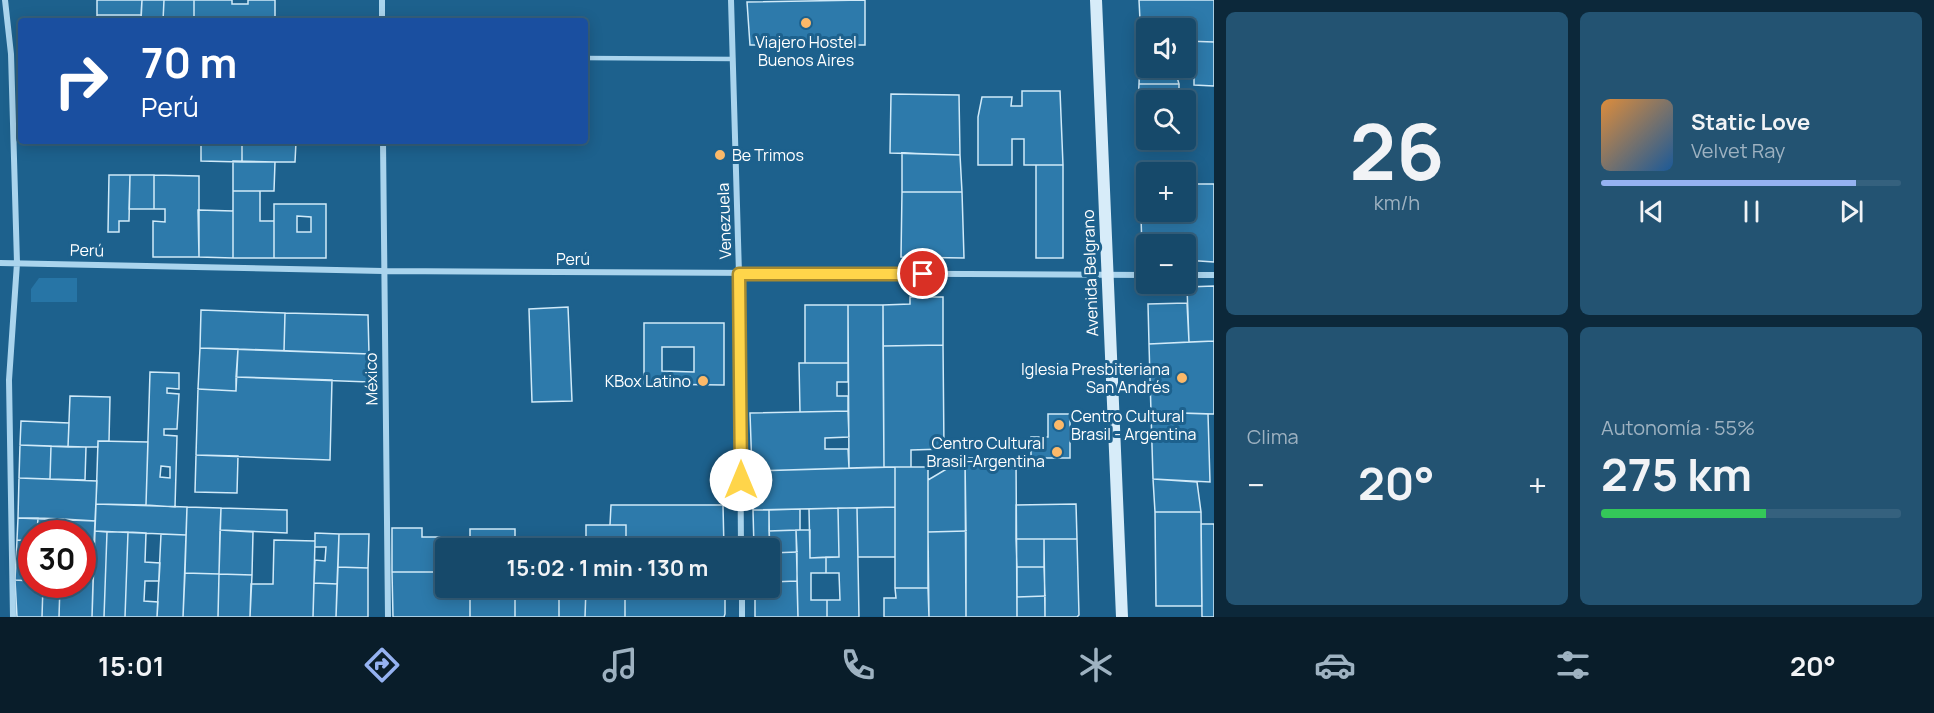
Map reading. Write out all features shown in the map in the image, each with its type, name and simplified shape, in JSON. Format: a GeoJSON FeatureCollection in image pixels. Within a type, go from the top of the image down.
{"type":"FeatureCollection","features":[{"type":"Feature","properties":{"kind":"main road","name":"Avenida Belgrano"},"geometry":{"type":"LineString","coordinates":[[1096,0],[1122,617]]}},
{"type":"Feature","properties":{"kind":"street"},"geometry":{"type":"LineString","coordinates":[[5,0],[11,54],[17,263],[9,380],[13,617]]}},
{"type":"Feature","properties":{"kind":"street"},"geometry":{"type":"LineString","coordinates":[[382,0],[382,18]]}},
{"type":"Feature","properties":{"kind":"street","name":"Venezuela"},"geometry":{"type":"LineString","coordinates":[[731,0],[739,274],[741,538]]}},
{"type":"Feature","properties":{"kind":"street","name":"México"},"geometry":{"type":"LineString","coordinates":[[383,144],[388,617]]}},
{"type":"Feature","properties":{"kind":"street","name":"Perú"},"geometry":{"type":"LineString","coordinates":[[0,263],[383,271],[1136,275]]}},
{"type":"Feature","properties":{"kind":"street"},"geometry":{"type":"LineString","coordinates":[[1196,275],[1214,275]]}},
{"type":"Feature","properties":{"kind":"street"},"geometry":{"type":"LineString","coordinates":[[742,598],[742,617]]}},
{"type":"Feature","properties":{"kind":"lane"},"geometry":{"type":"LineString","coordinates":[[588,58],[733,59]]}},
{"type":"Feature","properties":{"kind":"shaded area"},"geometry":{"type":"Polygon","coordinates":[[[39,278],[77,278],[77,302],[31,302],[31,289],[39,278]]]}},
{"type":"Feature","properties":{"kind":"building"},"geometry":{"type":"Polygon","coordinates":[[[97,0],[142,0],[141,15],[97,15],[97,0]]]}},
{"type":"Feature","properties":{"kind":"building"},"geometry":{"type":"Polygon","coordinates":[[[142,0],[164,0],[163,18],[141,18],[142,0]]]}},
{"type":"Feature","properties":{"kind":"building"},"geometry":{"type":"Polygon","coordinates":[[[164,0],[194,0],[194,18],[163,18],[164,0]]]}},
{"type":"Feature","properties":{"kind":"building"},"geometry":{"type":"Polygon","coordinates":[[[194,0],[232,0],[232,4],[248,4],[248,0],[275,0],[275,18],[194,18],[194,0]]]}},
{"type":"Feature","properties":{"kind":"building","name":"Viajero Hostel Buenos Aires"},"geometry":{"type":"Polygon","coordinates":[[[865,0],[865,45],[750,45],[747,2],[865,0]]]}},
{"type":"Feature","properties":{"kind":"building"},"geometry":{"type":"Polygon","coordinates":[[[1139,0],[1214,0],[1214,42],[1196,41],[1196,18],[1140,18],[1139,0]]]}},
{"type":"Feature","properties":{"kind":"building"},"geometry":{"type":"Polygon","coordinates":[[[97,15],[141,15],[141,18],[97,18],[97,15]]]}},
{"type":"Feature","properties":{"kind":"building"},"geometry":{"type":"Polygon","coordinates":[[[1196,41],[1214,42],[1214,86],[1194,85],[1196,41]]]}},
{"type":"Feature","properties":{"kind":"building"},"geometry":{"type":"Polygon","coordinates":[[[1139,78],[1177,78],[1179,84],[1139,84],[1139,78]]]}},
{"type":"Feature","properties":{"kind":"building"},"geometry":{"type":"Polygon","coordinates":[[[1139,84],[1179,84],[1179,90],[1139,90],[1139,84]]]}},
{"type":"Feature","properties":{"kind":"building"},"geometry":{"type":"Polygon","coordinates":[[[1022,91],[1060,91],[1063,165],[1024,165],[1024,139],[1012,139],[1012,165],[978,165],[978,117],[982,97],[1012,97],[1011,106],[1022,106],[1022,91]]]}},
{"type":"Feature","properties":{"kind":"building"},"geometry":{"type":"Polygon","coordinates":[[[891,94],[959,95],[960,155],[890,153],[891,94]]]}},
{"type":"Feature","properties":{"kind":"building"},"geometry":{"type":"Polygon","coordinates":[[[201,144],[242,144],[242,162],[201,161],[201,144]]]}},
{"type":"Feature","properties":{"kind":"building"},"geometry":{"type":"Polygon","coordinates":[[[242,144],[296,144],[295,162],[242,162],[242,144]]]}},
{"type":"Feature","properties":{"kind":"building"},"geometry":{"type":"Polygon","coordinates":[[[902,153],[960,155],[962,192],[902,192],[902,153]]]}},
{"type":"Feature","properties":{"kind":"building"},"geometry":{"type":"Polygon","coordinates":[[[233,161],[275,162],[274,191],[233,191],[233,161]]]}},
{"type":"Feature","properties":{"kind":"building"},"geometry":{"type":"Polygon","coordinates":[[[1036,165],[1063,165],[1063,258],[1036,258],[1036,165]]]}},
{"type":"Feature","properties":{"kind":"building"},"geometry":{"type":"Polygon","coordinates":[[[109,175],[130,175],[129,221],[119,221],[119,232],[108,232],[109,175]]]}},
{"type":"Feature","properties":{"kind":"building"},"geometry":{"type":"Polygon","coordinates":[[[130,175],[154,175],[154,209],[129,209],[130,175]]]}},
{"type":"Feature","properties":{"kind":"building"},"geometry":{"type":"Polygon","coordinates":[[[154,175],[199,176],[199,257],[153,257],[153,221],[165,222],[165,209],[154,209],[154,175]]]}},
{"type":"Feature","properties":{"kind":"building"},"geometry":{"type":"Polygon","coordinates":[[[1196,184],[1214,184],[1214,262],[1196,261],[1196,234],[1142,234],[1141,222],[1196,222],[1196,184]]]}},
{"type":"Feature","properties":{"kind":"building"},"geometry":{"type":"Polygon","coordinates":[[[233,191],[260,191],[260,221],[274,221],[274,258],[233,258],[233,191]]]}},
{"type":"Feature","properties":{"kind":"building"},"geometry":{"type":"Polygon","coordinates":[[[902,192],[962,192],[964,258],[901,257],[902,192]]]}},
{"type":"Feature","properties":{"kind":"building"},"geometry":{"type":"Polygon","coordinates":[[[274,204],[326,204],[326,258],[274,258],[274,204]],[[297,216],[297,232],[311,232],[311,217],[297,216]]]}},
{"type":"Feature","properties":{"kind":"building"},"geometry":{"type":"Polygon","coordinates":[[[198,210],[233,211],[233,258],[199,257],[198,210]]]}},
{"type":"Feature","properties":{"kind":"building"},"geometry":{"type":"Polygon","coordinates":[[[1214,286],[1214,341],[1189,342],[1187,294],[1196,294],[1196,287],[1214,286]]]}},
{"type":"Feature","properties":{"kind":"building"},"geometry":{"type":"Polygon","coordinates":[[[910,297],[943,297],[943,345],[883,346],[883,305],[910,304],[910,297]]]}},
{"type":"Feature","properties":{"kind":"building"},"geometry":{"type":"Polygon","coordinates":[[[1187,303],[1189,342],[1149,344],[1148,304],[1187,303]]]}},
{"type":"Feature","properties":{"kind":"building"},"geometry":{"type":"Polygon","coordinates":[[[805,305],[848,305],[848,363],[805,363],[805,305]]]}},
{"type":"Feature","properties":{"kind":"building"},"geometry":{"type":"Polygon","coordinates":[[[848,305],[883,305],[884,467],[849,468],[848,305]]]}},
{"type":"Feature","properties":{"kind":"building"},"geometry":{"type":"Polygon","coordinates":[[[568,307],[572,401],[532,402],[529,309],[568,307]]]}},
{"type":"Feature","properties":{"kind":"building"},"geometry":{"type":"Polygon","coordinates":[[[201,310],[285,313],[284,351],[200,348],[201,310]]]}},
{"type":"Feature","properties":{"kind":"building"},"geometry":{"type":"Polygon","coordinates":[[[285,313],[368,315],[369,354],[284,351],[285,313]]]}},
{"type":"Feature","properties":{"kind":"building"},"geometry":{"type":"Polygon","coordinates":[[[644,323],[724,323],[724,385],[644,384],[644,323]],[[662,347],[662,371],[694,372],[694,347],[662,347]]]}},
{"type":"Feature","properties":{"kind":"building","name":"Iglesia Presbiteriana San Andrés"},"geometry":{"type":"Polygon","coordinates":[[[1214,341],[1214,414],[1151,412],[1149,344],[1214,341]]]}},
{"type":"Feature","properties":{"kind":"building"},"geometry":{"type":"Polygon","coordinates":[[[943,345],[944,449],[911,450],[911,467],[884,467],[883,346],[943,345]]]}},
{"type":"Feature","properties":{"kind":"building"},"geometry":{"type":"Polygon","coordinates":[[[200,348],[238,349],[236,391],[198,389],[200,348]]]}},
{"type":"Feature","properties":{"kind":"building"},"geometry":{"type":"Polygon","coordinates":[[[238,349],[369,354],[369,382],[236,377],[238,349]]]}},
{"type":"Feature","properties":{"kind":"building"},"geometry":{"type":"Polygon","coordinates":[[[799,363],[848,363],[848,382],[837,382],[837,396],[848,396],[848,411],[800,412],[799,363]]]}},
{"type":"Feature","properties":{"kind":"building"},"geometry":{"type":"Polygon","coordinates":[[[150,372],[179,373],[179,389],[167,388],[167,393],[179,394],[177,429],[164,429],[164,435],[177,436],[175,507],[146,505],[150,372]],[[161,466],[160,477],[170,478],[170,467],[161,466]]]}},
{"type":"Feature","properties":{"kind":"building"},"geometry":{"type":"Polygon","coordinates":[[[236,377],[332,380],[330,460],[196,455],[198,389],[236,391],[236,377]]]}},
{"type":"Feature","properties":{"kind":"building"},"geometry":{"type":"Polygon","coordinates":[[[70,396],[110,397],[109,441],[98,441],[98,447],[68,447],[70,396]]]}},
{"type":"Feature","properties":{"kind":"building"},"geometry":{"type":"Polygon","coordinates":[[[848,411],[849,437],[825,438],[825,449],[848,449],[849,468],[752,471],[750,413],[848,411]]]}},
{"type":"Feature","properties":{"kind":"building"},"geometry":{"type":"Polygon","coordinates":[[[1151,412],[1208,414],[1210,482],[1153,479],[1151,412]]]}},
{"type":"Feature","properties":{"kind":"building","name":"Centro Cultural Brasil - Argentina"},"geometry":{"type":"Polygon","coordinates":[[[1048,414],[1070,414],[1070,458],[1031,458],[1031,437],[1048,437],[1048,414]]]}},
{"type":"Feature","properties":{"kind":"building"},"geometry":{"type":"Polygon","coordinates":[[[21,421],[69,423],[68,447],[20,445],[21,421]]]}},
{"type":"Feature","properties":{"kind":"building"},"geometry":{"type":"Polygon","coordinates":[[[98,441],[148,442],[146,505],[96,504],[98,441]]]}},
{"type":"Feature","properties":{"kind":"building"},"geometry":{"type":"Polygon","coordinates":[[[20,445],[51,446],[50,479],[19,478],[20,445]]]}},
{"type":"Feature","properties":{"kind":"building"},"geometry":{"type":"Polygon","coordinates":[[[51,446],[86,447],[85,480],[50,479],[51,446]]]}},
{"type":"Feature","properties":{"kind":"building"},"geometry":{"type":"Polygon","coordinates":[[[196,455],[238,456],[237,493],[195,492],[196,455]]]}},
{"type":"Feature","properties":{"kind":"building"},"geometry":{"type":"Polygon","coordinates":[[[965,458],[966,531],[928,532],[928,480],[965,458]]]}},
{"type":"Feature","properties":{"kind":"building"},"geometry":{"type":"Polygon","coordinates":[[[965,458],[1016,458],[1017,617],[966,617],[965,458]]]}},
{"type":"Feature","properties":{"kind":"building"},"geometry":{"type":"Polygon","coordinates":[[[895,467],[895,507],[753,510],[752,471],[895,467]]]}},
{"type":"Feature","properties":{"kind":"building"},"geometry":{"type":"Polygon","coordinates":[[[895,467],[928,467],[928,588],[895,588],[895,467]]]}},
{"type":"Feature","properties":{"kind":"building"},"geometry":{"type":"Polygon","coordinates":[[[19,478],[97,481],[95,520],[18,518],[19,478]]]}},
{"type":"Feature","properties":{"kind":"building"},"geometry":{"type":"Polygon","coordinates":[[[1153,479],[1197,482],[1201,512],[1155,512],[1153,479]]]}},
{"type":"Feature","properties":{"kind":"building"},"geometry":{"type":"Polygon","coordinates":[[[96,504],[187,507],[186,535],[96,531],[96,504]]]}},
{"type":"Feature","properties":{"kind":"building"},"geometry":{"type":"Polygon","coordinates":[[[1076,504],[1077,539],[1016,539],[1016,505],[1076,504]]]}},
{"type":"Feature","properties":{"kind":"building"},"geometry":{"type":"Polygon","coordinates":[[[611,505],[723,505],[724,538],[626,538],[626,525],[610,525],[611,505]]]}},
{"type":"Feature","properties":{"kind":"building"},"geometry":{"type":"Polygon","coordinates":[[[187,507],[221,508],[219,574],[185,573],[187,507]]]}},
{"type":"Feature","properties":{"kind":"building"},"geometry":{"type":"Polygon","coordinates":[[[895,507],[895,557],[858,557],[857,508],[895,507]]]}},
{"type":"Feature","properties":{"kind":"building"},"geometry":{"type":"Polygon","coordinates":[[[221,508],[287,510],[287,533],[220,530],[221,508]]]}},
{"type":"Feature","properties":{"kind":"building"},"geometry":{"type":"Polygon","coordinates":[[[838,508],[839,557],[810,558],[809,509],[838,508]]]}},
{"type":"Feature","properties":{"kind":"building"},"geometry":{"type":"Polygon","coordinates":[[[838,508],[857,508],[859,617],[827,617],[827,600],[840,600],[839,573],[826,573],[826,557],[839,557],[838,508]]]}},
{"type":"Feature","properties":{"kind":"building"},"geometry":{"type":"Polygon","coordinates":[[[800,509],[800,530],[769,531],[769,510],[800,509]]]}},
{"type":"Feature","properties":{"kind":"building"},"geometry":{"type":"Polygon","coordinates":[[[753,510],[769,510],[770,538],[754,538],[753,510]]]}},
{"type":"Feature","properties":{"kind":"building"},"geometry":{"type":"Polygon","coordinates":[[[1155,512],[1201,512],[1202,606],[1156,606],[1155,512]]]}},
{"type":"Feature","properties":{"kind":"building"},"geometry":{"type":"Polygon","coordinates":[[[18,518],[38,518],[38,520],[18,520],[17,540],[18,518]]]}},
{"type":"Feature","properties":{"kind":"building"},"geometry":{"type":"Polygon","coordinates":[[[38,518],[63,519],[63,520],[38,520],[38,518]]]}},
{"type":"Feature","properties":{"kind":"building"},"geometry":{"type":"Polygon","coordinates":[[[1201,524],[1214,524],[1214,617],[1202,617],[1201,524]]]}},
{"type":"Feature","properties":{"kind":"building"},"geometry":{"type":"Polygon","coordinates":[[[586,525],[626,525],[626,538],[586,538],[586,525]]]}},
{"type":"Feature","properties":{"kind":"building"},"geometry":{"type":"Polygon","coordinates":[[[392,528],[422,528],[422,537],[470,537],[435,538],[435,572],[392,572],[392,528]]]}},
{"type":"Feature","properties":{"kind":"building"},"geometry":{"type":"Polygon","coordinates":[[[470,529],[515,529],[515,538],[470,538],[470,529]]]}},
{"type":"Feature","properties":{"kind":"building"},"geometry":{"type":"Polygon","coordinates":[[[220,530],[253,532],[252,575],[219,574],[220,530]]]}},
{"type":"Feature","properties":{"kind":"building"},"geometry":{"type":"Polygon","coordinates":[[[796,530],[797,552],[780,553],[780,538],[769,538],[769,531],[796,530]]]}},
{"type":"Feature","properties":{"kind":"building"},"geometry":{"type":"Polygon","coordinates":[[[796,530],[810,530],[810,558],[826,557],[826,573],[811,573],[811,600],[827,600],[827,617],[798,617],[796,530]]]}},
{"type":"Feature","properties":{"kind":"building"},"geometry":{"type":"Polygon","coordinates":[[[96,531],[107,532],[104,617],[92,617],[93,598],[96,598],[96,531]]]}},
{"type":"Feature","properties":{"kind":"building"},"geometry":{"type":"Polygon","coordinates":[[[966,531],[966,617],[929,617],[928,532],[966,531]]]}},
{"type":"Feature","properties":{"kind":"building"},"geometry":{"type":"Polygon","coordinates":[[[107,532],[128,532],[125,617],[104,617],[107,532]]]}},
{"type":"Feature","properties":{"kind":"building"},"geometry":{"type":"Polygon","coordinates":[[[128,532],[146,533],[145,562],[160,563],[159,581],[145,581],[144,601],[158,602],[157,617],[125,617],[128,532]]]}},
{"type":"Feature","properties":{"kind":"building"},"geometry":{"type":"Polygon","coordinates":[[[315,533],[339,534],[337,584],[314,583],[315,560],[325,561],[326,547],[315,547],[315,533]]]}},
{"type":"Feature","properties":{"kind":"building"},"geometry":{"type":"Polygon","coordinates":[[[161,534],[186,535],[183,617],[157,617],[161,534]]]}},
{"type":"Feature","properties":{"kind":"building"},"geometry":{"type":"Polygon","coordinates":[[[339,534],[369,534],[368,568],[338,567],[339,534]]]}},
{"type":"Feature","properties":{"kind":"building"},"geometry":{"type":"Polygon","coordinates":[[[1016,539],[1044,539],[1044,567],[1017,567],[1016,539]]]}},
{"type":"Feature","properties":{"kind":"building"},"geometry":{"type":"Polygon","coordinates":[[[1044,539],[1077,539],[1079,615],[1077,617],[1045,617],[1044,539]]]}},
{"type":"Feature","properties":{"kind":"building"},"geometry":{"type":"Polygon","coordinates":[[[17,540],[18,580],[15,580],[17,540]]]}},
{"type":"Feature","properties":{"kind":"building"},"geometry":{"type":"Polygon","coordinates":[[[274,540],[315,541],[313,617],[250,617],[251,584],[273,584],[274,540]]]}},
{"type":"Feature","properties":{"kind":"building"},"geometry":{"type":"Polygon","coordinates":[[[797,552],[797,581],[780,582],[780,553],[797,552]]]}},
{"type":"Feature","properties":{"kind":"building"},"geometry":{"type":"Polygon","coordinates":[[[338,567],[368,568],[368,617],[336,617],[338,567]]]}},
{"type":"Feature","properties":{"kind":"building"},"geometry":{"type":"Polygon","coordinates":[[[1017,567],[1044,567],[1045,596],[1017,597],[1017,567]]]}},
{"type":"Feature","properties":{"kind":"building"},"geometry":{"type":"Polygon","coordinates":[[[392,572],[435,572],[435,598],[470,598],[470,617],[393,617],[392,572]]]}},
{"type":"Feature","properties":{"kind":"building"},"geometry":{"type":"Polygon","coordinates":[[[185,573],[219,574],[218,617],[183,617],[185,573]]]}},
{"type":"Feature","properties":{"kind":"building"},"geometry":{"type":"Polygon","coordinates":[[[219,574],[252,575],[250,617],[218,617],[219,574]]]}},
{"type":"Feature","properties":{"kind":"building"},"geometry":{"type":"Polygon","coordinates":[[[15,580],[18,580],[18,598],[43,598],[42,617],[17,617],[15,580]]]}},
{"type":"Feature","properties":{"kind":"building"},"geometry":{"type":"Polygon","coordinates":[[[797,581],[798,617],[755,617],[755,598],[780,598],[780,582],[797,581]]]}},
{"type":"Feature","properties":{"kind":"building"},"geometry":{"type":"Polygon","coordinates":[[[314,583],[337,584],[336,617],[313,617],[314,583]]]}},
{"type":"Feature","properties":{"kind":"building"},"geometry":{"type":"Polygon","coordinates":[[[895,588],[928,588],[929,617],[884,617],[884,598],[896,598],[895,588]]]}},
{"type":"Feature","properties":{"kind":"building"},"geometry":{"type":"Polygon","coordinates":[[[1045,596],[1045,617],[1017,617],[1017,597],[1045,596]]]}},
{"type":"Feature","properties":{"kind":"building"},"geometry":{"type":"Polygon","coordinates":[[[43,598],[60,598],[59,617],[42,617],[43,598]]]}},
{"type":"Feature","properties":{"kind":"building"},"geometry":{"type":"Polygon","coordinates":[[[60,598],[93,598],[92,617],[59,617],[60,598]]]}},
{"type":"Feature","properties":{"kind":"building"},"geometry":{"type":"Polygon","coordinates":[[[470,598],[515,598],[515,617],[470,617],[470,598]]]}},
{"type":"Feature","properties":{"kind":"building"},"geometry":{"type":"Polygon","coordinates":[[[515,598],[559,598],[559,617],[515,617],[515,598]]]}},
{"type":"Feature","properties":{"kind":"building"},"geometry":{"type":"Polygon","coordinates":[[[559,598],[586,598],[585,617],[559,617],[559,598]]]}},
{"type":"Feature","properties":{"kind":"building"},"geometry":{"type":"Polygon","coordinates":[[[586,598],[625,598],[625,617],[585,617],[586,598]]]}},
{"type":"Feature","properties":{"kind":"building"},"geometry":{"type":"Polygon","coordinates":[[[625,598],[725,598],[724,617],[625,617],[625,598]]]}},
{"type":"Feature","properties":{"kind":"place","name":"Viajero Hostel Buenos Aires"},"geometry":{"type":"Point","coordinates":[806,23]}},
{"type":"Feature","properties":{"kind":"place","name":"Be Trimos"},"geometry":{"type":"Point","coordinates":[720,155]}},
{"type":"Feature","properties":{"kind":"place","name":"Iglesia Presbiteriana San Andrés"},"geometry":{"type":"Point","coordinates":[1182,378]}},
{"type":"Feature","properties":{"kind":"place","name":"KBox Latino"},"geometry":{"type":"Point","coordinates":[703,381]}},
{"type":"Feature","properties":{"kind":"place","name":"Centro Cultural Brasil - Argentina"},"geometry":{"type":"Point","coordinates":[1059,425]}},
{"type":"Feature","properties":{"kind":"place","name":"Centro Cultural Brasil-Argentina"},"geometry":{"type":"Point","coordinates":[1057,452]}},
{"type":"Feature","properties":{"kind":"route"},"geometry":{"type":"LineString","coordinates":[[741,480],[739,274],[923,274]]}}]}
